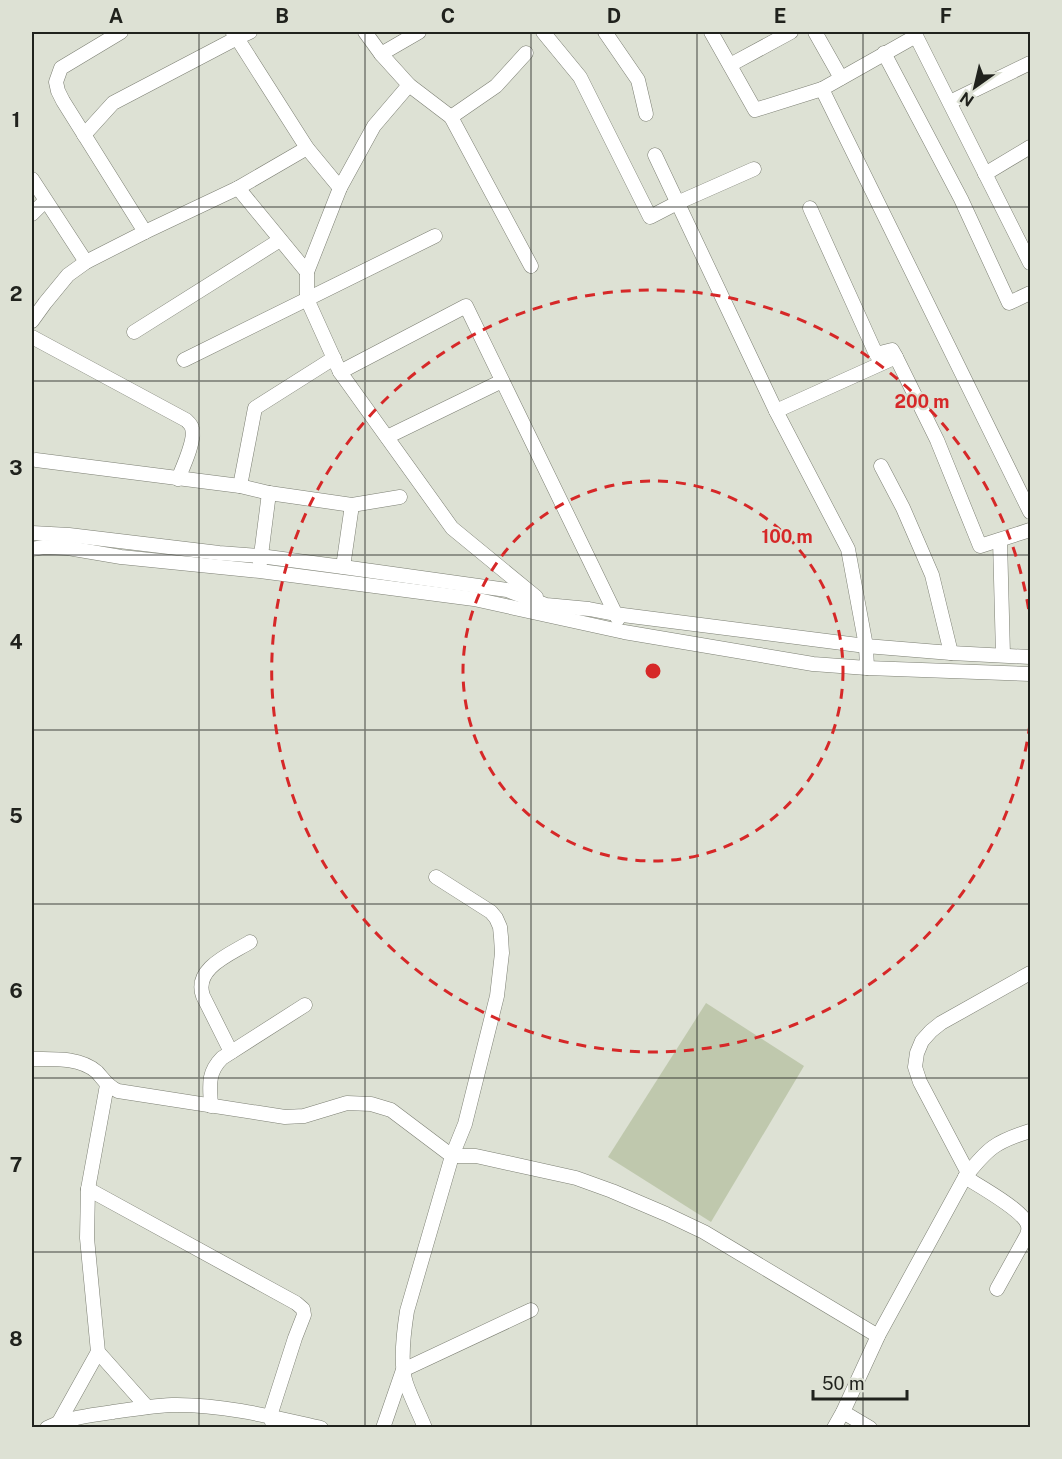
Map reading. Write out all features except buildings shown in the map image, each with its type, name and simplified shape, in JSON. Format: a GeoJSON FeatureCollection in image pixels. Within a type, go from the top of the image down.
{"type":"FeatureCollection","features":[{"type":"Feature","properties":{"kind":"street"},"geometry":{"type":"LineString","coordinates":[[122,32],[61,68],[56,82],[63,101],[145,232]]}},
{"type":"Feature","properties":{"kind":"street"},"geometry":{"type":"LineString","coordinates":[[365,32],[409,85],[451,117],[531,266]]}},
{"type":"Feature","properties":{"kind":"street"},"geometry":{"type":"LineString","coordinates":[[381,54],[420,32]]}},
{"type":"Feature","properties":{"kind":"street"},"geometry":{"type":"LineString","coordinates":[[543,32],[580,77],[650,217],[754,169]]}},
{"type":"Feature","properties":{"kind":"street"},"geometry":{"type":"LineString","coordinates":[[605,32],[638,80],[646,114]]}},
{"type":"Feature","properties":{"kind":"street"},"geometry":{"type":"LineString","coordinates":[[711,32],[754,110],[822,88],[915,34],[1030,263]]}},
{"type":"Feature","properties":{"kind":"street"},"geometry":{"type":"LineString","coordinates":[[730,65],[791,32]]}},
{"type":"Feature","properties":{"kind":"street"},"geometry":{"type":"LineString","coordinates":[[815,32],[841,78]]}},
{"type":"Feature","properties":{"kind":"street"},"geometry":{"type":"LineString","coordinates":[[84,135],[113,103],[239,34],[307,148],[339,188]]}},
{"type":"Feature","properties":{"kind":"street"},"geometry":{"type":"LineString","coordinates":[[451,117],[496,86],[526,53]]}},
{"type":"Feature","properties":{"kind":"street"},"geometry":{"type":"LineString","coordinates":[[885,53],[961,199],[1009,303],[1030,293]]}},
{"type":"Feature","properties":{"kind":"street"},"geometry":{"type":"LineString","coordinates":[[950,102],[1030,63]]}},
{"type":"Feature","properties":{"kind":"street"},"geometry":{"type":"LineString","coordinates":[[409,85],[374,126],[339,188],[307,272],[307,299],[340,372],[452,528],[546,610]]}},
{"type":"Feature","properties":{"kind":"street"},"geometry":{"type":"LineString","coordinates":[[822,88],[1030,512]]}},
{"type":"Feature","properties":{"kind":"street"},"geometry":{"type":"LineString","coordinates":[[986,174],[1030,147]]}},
{"type":"Feature","properties":{"kind":"street"},"geometry":{"type":"LineString","coordinates":[[32,321],[68,275],[86,262],[238,188],[307,148]]}},
{"type":"Feature","properties":{"kind":"street"},"geometry":{"type":"LineString","coordinates":[[655,155],[776,411],[848,549],[866,646],[867,668]]}},
{"type":"Feature","properties":{"kind":"street"},"geometry":{"type":"LineString","coordinates":[[32,179],[86,262]]}},
{"type":"Feature","properties":{"kind":"street"},"geometry":{"type":"LineString","coordinates":[[238,188],[307,272]]}},
{"type":"Feature","properties":{"kind":"street"},"geometry":{"type":"LineString","coordinates":[[32,214],[45,201]]}},
{"type":"Feature","properties":{"kind":"street"},"geometry":{"type":"LineString","coordinates":[[810,208],[876,354],[892,350],[896,357],[937,440],[980,546],[1030,530]]}},
{"type":"Feature","properties":{"kind":"street"},"geometry":{"type":"LineString","coordinates":[[184,360],[435,236]]}},
{"type":"Feature","properties":{"kind":"street"},"geometry":{"type":"LineString","coordinates":[[134,332],[280,240]]}},
{"type":"Feature","properties":{"kind":"street"},"geometry":{"type":"LineString","coordinates":[[340,372],[466,306],[624,632]]}},
{"type":"Feature","properties":{"kind":"street"},"geometry":{"type":"LineString","coordinates":[[32,337],[186,420],[192,428],[192,437],[178,479]]}},
{"type":"Feature","properties":{"kind":"street"},"geometry":{"type":"LineString","coordinates":[[776,411],[896,357]]}},
{"type":"Feature","properties":{"kind":"street"},"geometry":{"type":"LineString","coordinates":[[240,486],[255,408],[334,358]]}},
{"type":"Feature","properties":{"kind":"street"},"geometry":{"type":"LineString","coordinates":[[387,437],[502,381]]}},
{"type":"Feature","properties":{"kind":"street"},"geometry":{"type":"LineString","coordinates":[[36,460],[240,486],[269,493],[352,505],[400,497]]}},
{"type":"Feature","properties":{"kind":"street"},"geometry":{"type":"LineString","coordinates":[[881,466],[903,508],[932,575],[951,653]]}},
{"type":"Feature","properties":{"kind":"street"},"geometry":{"type":"LineString","coordinates":[[260,571],[260,555],[269,493]]}},
{"type":"Feature","properties":{"kind":"street"},"geometry":{"type":"LineString","coordinates":[[344,567],[352,505]]}},
{"type":"Feature","properties":{"kind":"street"},"geometry":{"type":"LineString","coordinates":[[38,540],[101,538],[219,553],[260,555],[507,590],[546,610],[589,609],[866,646],[1030,657]]}},
{"type":"Feature","properties":{"kind":"street"},"geometry":{"type":"LineString","coordinates":[[38,540],[68,548],[121,557],[260,571],[546,610],[624,632],[794,661],[867,668],[1030,674]]}},
{"type":"Feature","properties":{"kind":"street"},"geometry":{"type":"LineString","coordinates":[[1000,540],[1004,655]]}},
{"type":"Feature","properties":{"kind":"street"},"geometry":{"type":"LineString","coordinates":[[425,1428],[405,1382],[404,1327],[452,1156],[465,1124],[497,996],[502,953],[500,927],[491,912],[436,877]]}},
{"type":"Feature","properties":{"kind":"street"},"geometry":{"type":"LineString","coordinates":[[231,1052],[203,996],[202,982],[208,968],[250,942]]}},
{"type":"Feature","properties":{"kind":"street"},"geometry":{"type":"LineString","coordinates":[[997,1289],[1027,1235],[1029,1226],[1016,1210],[966,1175],[920,1082],[915,1067],[922,1041],[941,1023],[1030,973]]}},
{"type":"Feature","properties":{"kind":"street"},"geometry":{"type":"LineString","coordinates":[[211,1106],[210,1082],[213,1068],[222,1058],[305,1005]]}},
{"type":"Feature","properties":{"kind":"street"},"geometry":{"type":"LineString","coordinates":[[32,1059],[69,1060],[79,1063],[96,1072],[107,1084],[118,1091],[285,1117],[304,1116],[347,1103],[371,1104],[391,1110],[452,1156],[476,1156],[576,1178],[666,1214],[704,1232],[878,1336]]}},
{"type":"Feature","properties":{"kind":"street"},"geometry":{"type":"LineString","coordinates":[[107,1084],[88,1189],[87,1238],[98,1352],[147,1407]]}},
{"type":"Feature","properties":{"kind":"street"},"geometry":{"type":"LineString","coordinates":[[834,1428],[878,1336],[966,1175],[982,1155],[993,1146],[1007,1138],[1030,1131]]}},
{"type":"Feature","properties":{"kind":"street"},"geometry":{"type":"LineString","coordinates":[[88,1189],[296,1302],[303,1309],[304,1315],[295,1338],[272,1422]]}},
{"type":"Feature","properties":{"kind":"street"},"geometry":{"type":"LineString","coordinates":[[383,1428],[403,1370],[531,1310]]}},
{"type":"Feature","properties":{"kind":"street"},"geometry":{"type":"LineString","coordinates":[[53,1425],[98,1352]]}},
{"type":"Feature","properties":{"kind":"street"},"geometry":{"type":"LineString","coordinates":[[53,1425],[95,1414],[172,1405],[228,1409],[272,1422],[321,1428]]}},
{"type":"Feature","properties":{"kind":"street"},"geometry":{"type":"LineString","coordinates":[[843,1412],[870,1428]]}},
{"type":"Feature","properties":{"kind":"green space"},"geometry":{"type":"Polygon","coordinates":[[[706,1003],[804,1066],[711,1222],[608,1157],[706,1003]]]}}]}
